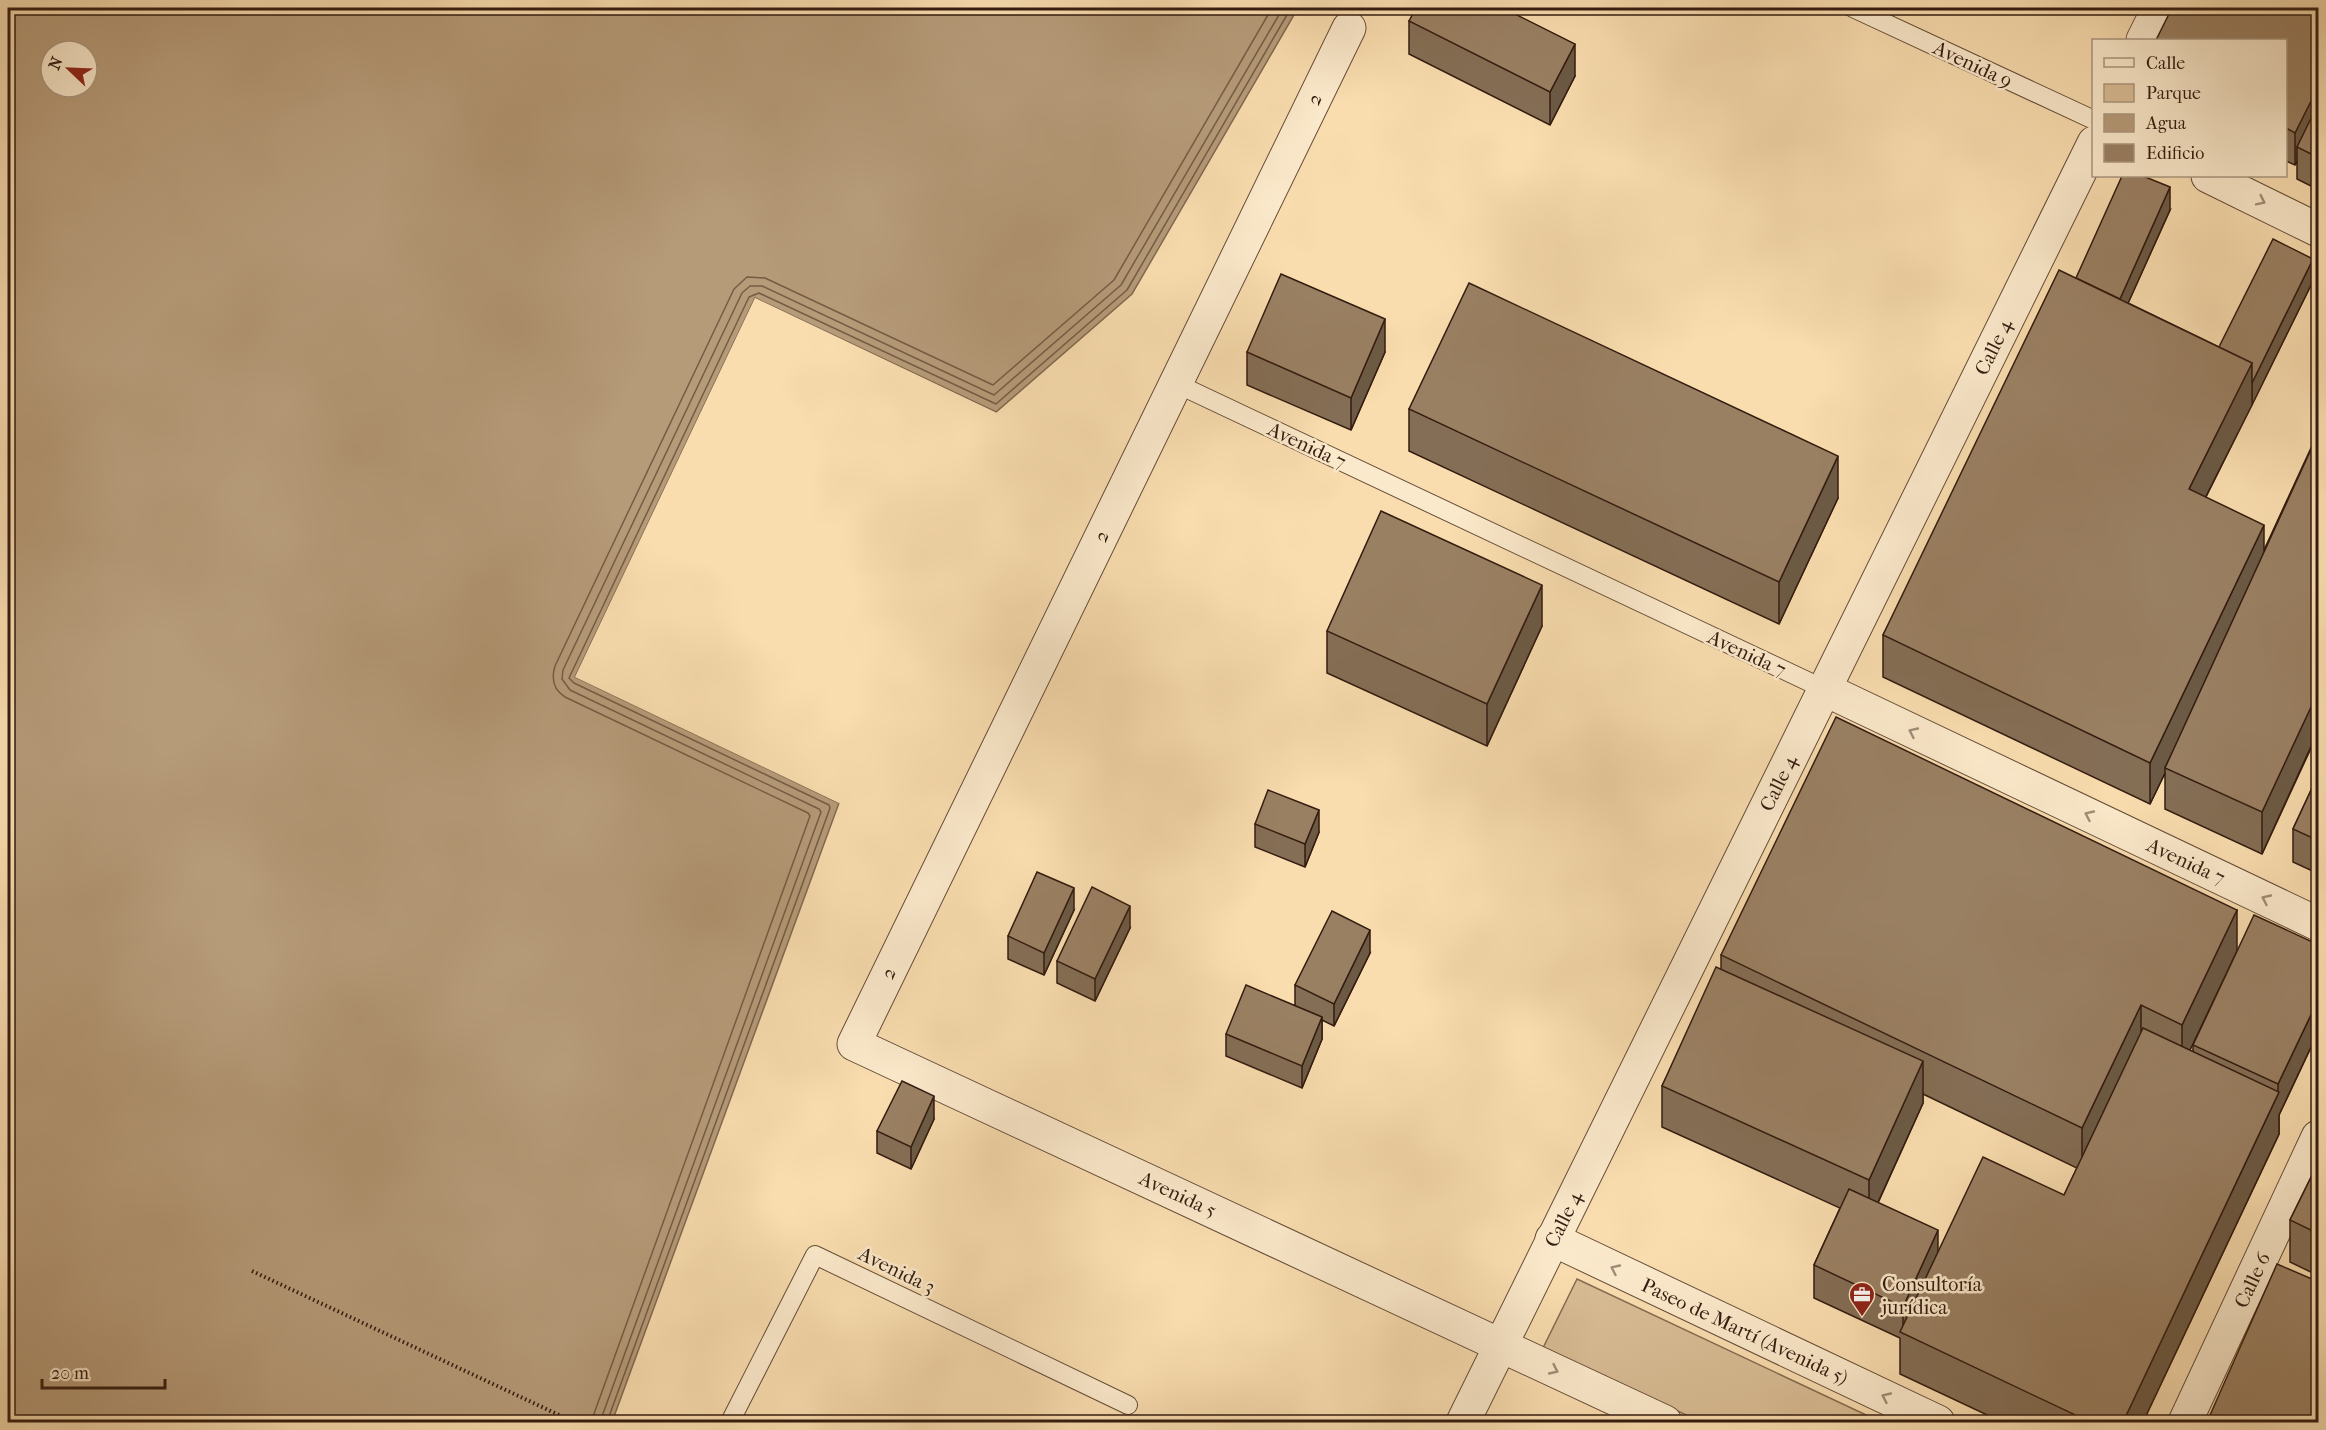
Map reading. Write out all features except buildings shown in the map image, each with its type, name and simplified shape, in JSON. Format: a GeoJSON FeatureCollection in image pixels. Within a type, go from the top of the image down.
{"type":"FeatureCollection","features":[{"type":"Feature","properties":{"kind":"street"},"geometry":{"type":"LineString","coordinates":[[2144,39],[2159,8]]}},
{"type":"Feature","properties":{"kind":"street","name":"2"},"geometry":{"type":"LineString","coordinates":[[854,1044],[1349,28]]}},
{"type":"Feature","properties":{"kind":"street","name":"Calle 4"},"geometry":{"type":"LineString","coordinates":[[1463,1422],[2092,147]]}},
{"type":"Feature","properties":{"kind":"street"},"geometry":{"type":"LineString","coordinates":[[2210,177],[2319,230]]}},
{"type":"Feature","properties":{"kind":"street","name":"Avenida 7"},"geometry":{"type":"LineString","coordinates":[[1824,689],[2319,924]]}},
{"type":"Feature","properties":{"kind":"street","name":"Avenida 5"},"geometry":{"type":"LineString","coordinates":[[854,1044],[1501,1344]]}},
{"type":"Feature","properties":{"kind":"street","name":"Calle 6"},"geometry":{"type":"LineString","coordinates":[[2185,1422],[2319,1137]]}},
{"type":"Feature","properties":{"kind":"street","name":"Paseo de Martí (Avenida 5)"},"geometry":{"type":"LineString","coordinates":[[1552,1239],[1938,1422]]}},
{"type":"Feature","properties":{"kind":"street"},"geometry":{"type":"LineString","coordinates":[[1501,1344],[1665,1422]]}},
{"type":"Feature","properties":{"kind":"lane","name":"Avenida 9"},"geometry":{"type":"LineString","coordinates":[[1853,8],[2092,119]]}},
{"type":"Feature","properties":{"kind":"lane","name":"Avenida 7"},"geometry":{"type":"LineString","coordinates":[[1175,383],[1824,689]]}},
{"type":"Feature","properties":{"kind":"lane","name":"Avenida 3"},"geometry":{"type":"LineString","coordinates":[[730,1422],[815,1256],[1128,1405]]}},
{"type":"Feature","properties":{"kind":"path"},"geometry":{"type":"LineString","coordinates":[[252,1271],[574,1422]]}},
{"type":"Feature","properties":{"kind":"green space"},"geometry":{"type":"Polygon","coordinates":[[[1577,1279],[1881,1422],[1701,1422],[1543,1348],[1577,1279]]]}},
{"type":"Feature","properties":{"kind":"water"},"geometry":{"type":"Polygon","coordinates":[[[8,8],[1298,8],[1132,294],[996,412],[755,298],[575,677],[839,803],[612,1422],[8,1422],[8,8]]]}},
{"type":"Feature","properties":{"kind":"pier"},"geometry":{"type":"Polygon","coordinates":[[[755,298],[999,414],[994,415],[756,302],[579,676],[840,800],[841,804],[575,677],[755,298]]]}},
{"type":"Feature","properties":{"kind":"place","name":"Consultoría jurídica"},"geometry":{"type":"Point","coordinates":[1862,1318]}}]}
